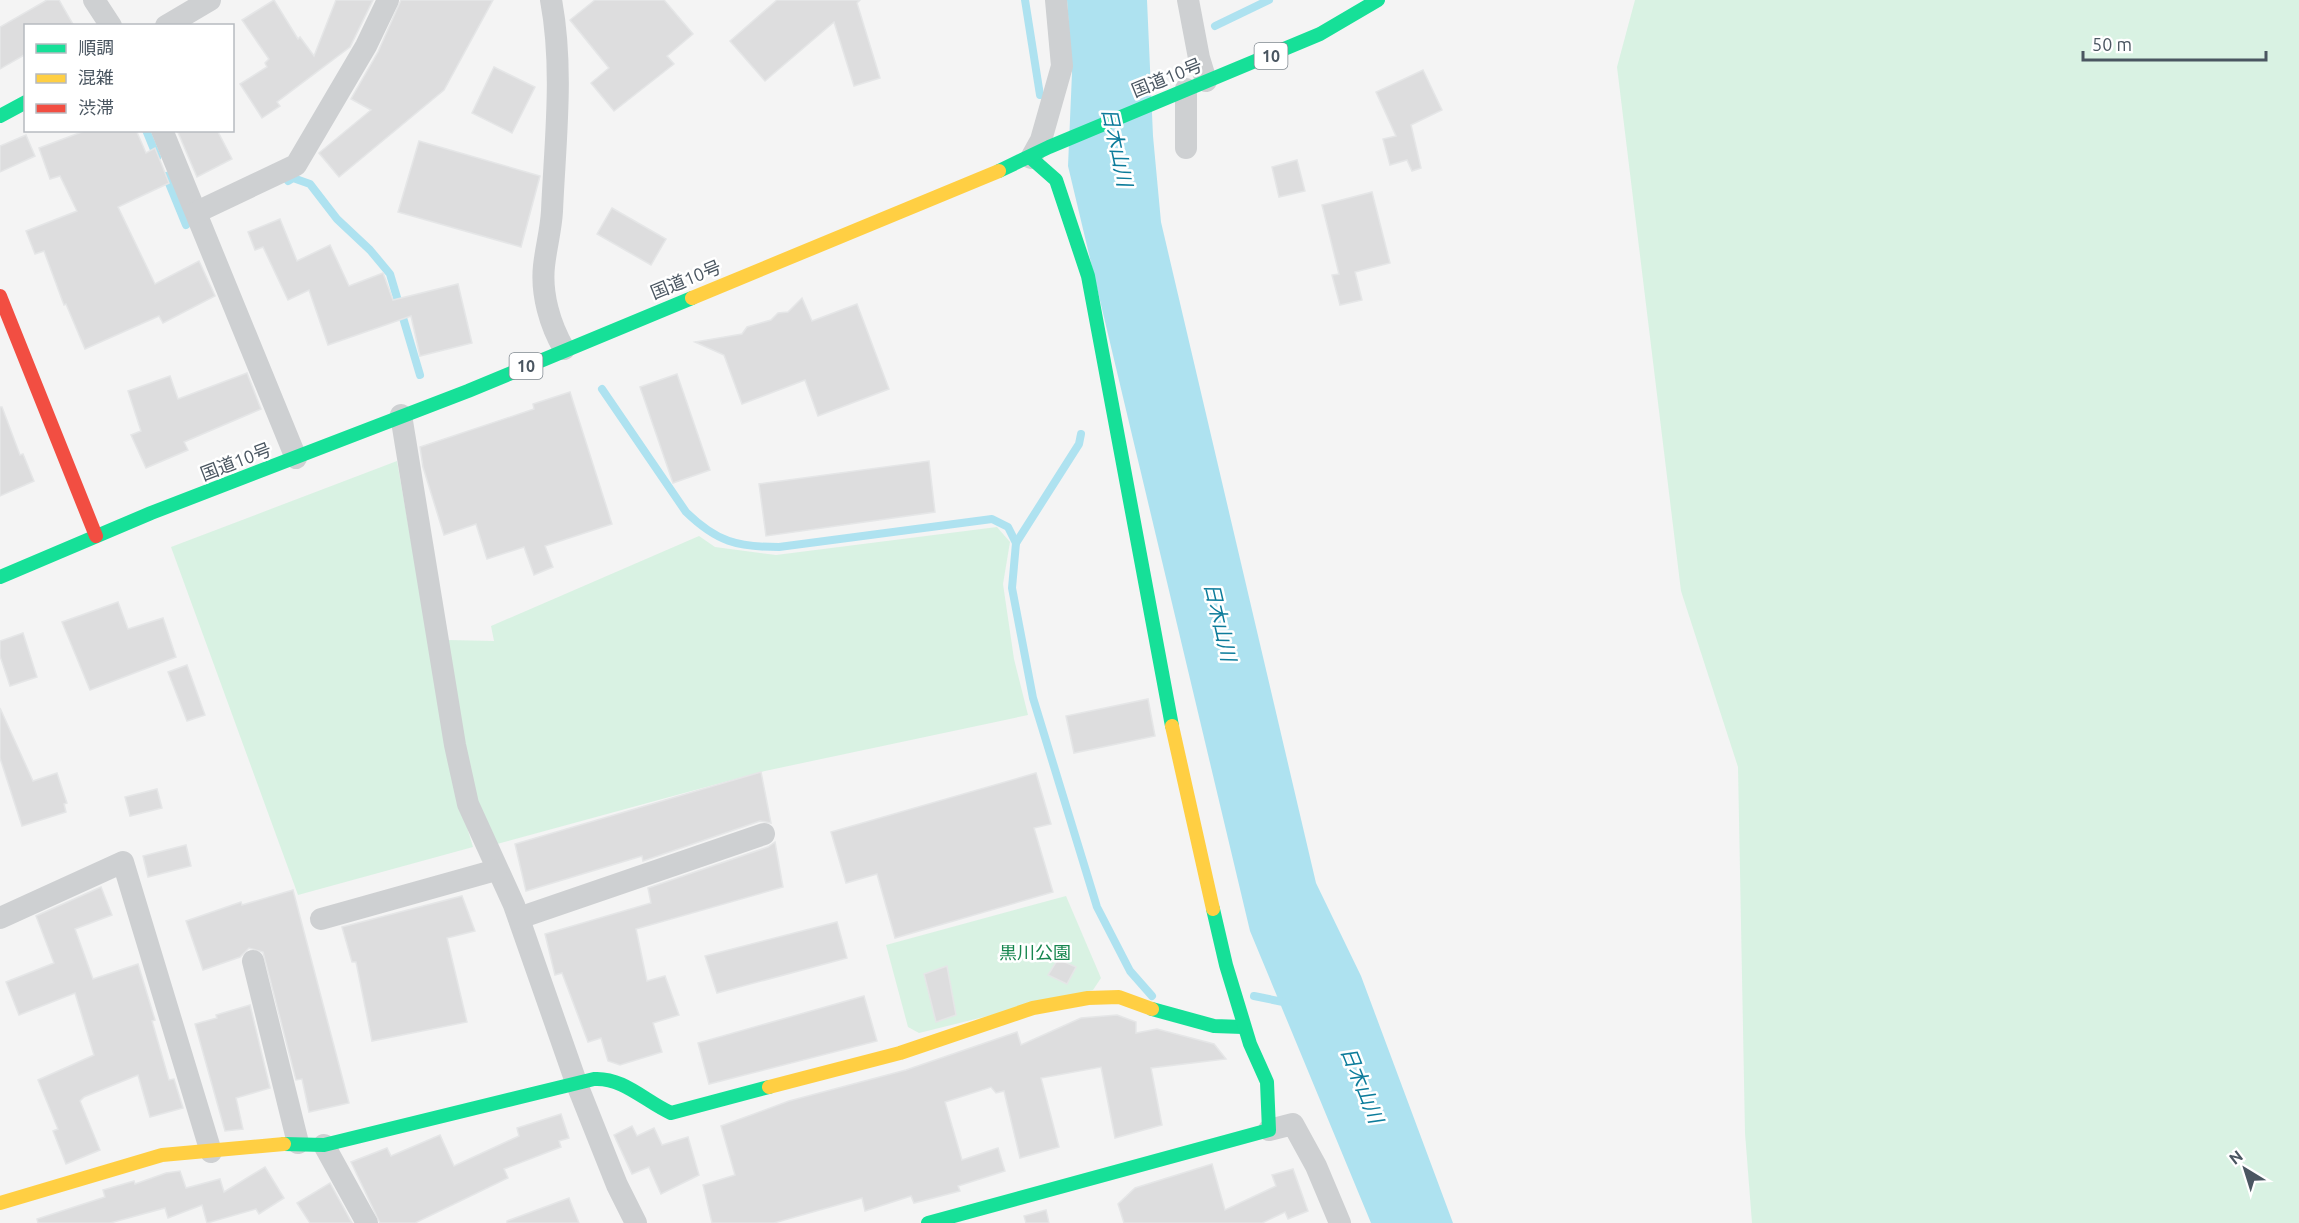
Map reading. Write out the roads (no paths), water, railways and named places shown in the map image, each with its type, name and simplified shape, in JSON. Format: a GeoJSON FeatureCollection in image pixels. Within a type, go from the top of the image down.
{"type":"FeatureCollection","features":[{"type":"Feature","properties":{"kind":"main road","name":"国道10号"},"geometry":{"type":"LineString","coordinates":[[0,577],[96,536],[401,415],[468,391],[1040,152],[1320,34],[1378,0]]}},
{"type":"Feature","properties":{"kind":"main road"},"geometry":{"type":"LineString","coordinates":[[0,116],[24,103]]}},
{"type":"Feature","properties":{"kind":"main road"},"geometry":{"type":"LineString","coordinates":[[928,1223],[1269,1130],[1267,1082],[1244,1027],[1226,965],[1173,730],[1088,276],[1056,180],[1040,152]]}},
{"type":"Feature","properties":{"kind":"main road"},"geometry":{"type":"LineString","coordinates":[[0,296],[96,536]]}},
{"type":"Feature","properties":{"kind":"main road"},"geometry":{"type":"LineString","coordinates":[[0,1203],[162,1155],[298,1143],[324,1145],[576,1082],[603,1079],[622,1085],[653,1106],[671,1113],[900,1053],[1033,1008],[1088,998],[1119,997],[1179,1018],[1214,1026],[1244,1027]]}},
{"type":"Feature","properties":{"kind":"street"},"geometry":{"type":"LineString","coordinates":[[94,0],[110,24]]}},
{"type":"Feature","properties":{"kind":"street"},"geometry":{"type":"LineString","coordinates":[[169,24],[210,0]]}},
{"type":"Feature","properties":{"kind":"street"},"geometry":{"type":"LineString","coordinates":[[197,212],[296,165],[366,46],[388,0]]}},
{"type":"Feature","properties":{"kind":"street"},"geometry":{"type":"LineString","coordinates":[[551,0],[558,75],[551,226],[543,268],[553,330],[564,349]]}},
{"type":"Feature","properties":{"kind":"street"},"geometry":{"type":"LineString","coordinates":[[1040,152],[1041,140],[1062,66],[1056,0]]}},
{"type":"Feature","properties":{"kind":"street"},"geometry":{"type":"LineString","coordinates":[[1186,148],[1199,58],[1188,0]]}},
{"type":"Feature","properties":{"kind":"street"},"geometry":{"type":"LineString","coordinates":[[163,132],[296,458]]}},
{"type":"Feature","properties":{"kind":"street"},"geometry":{"type":"LineString","coordinates":[[401,415],[455,745],[468,804],[519,918],[576,1082],[617,1185],[636,1223]]}},
{"type":"Feature","properties":{"kind":"street"},"geometry":{"type":"LineString","coordinates":[[519,918],[764,834]]}},
{"type":"Feature","properties":{"kind":"street"},"geometry":{"type":"LineString","coordinates":[[0,918],[123,862],[211,1152]]}},
{"type":"Feature","properties":{"kind":"street"},"geometry":{"type":"LineString","coordinates":[[321,919],[496,870]]}},
{"type":"Feature","properties":{"kind":"street"},"geometry":{"type":"LineString","coordinates":[[253,961],[298,1143]]}},
{"type":"Feature","properties":{"kind":"street"},"geometry":{"type":"LineString","coordinates":[[1269,1130],[1293,1124],[1316,1166],[1340,1223]]}},
{"type":"Feature","properties":{"kind":"street"},"geometry":{"type":"LineString","coordinates":[[324,1145],[367,1223]]}},
{"type":"Feature","properties":{"kind":"water","name":"日木山川"},"geometry":{"type":"Polygon","coordinates":[[[1067,0],[1147,0],[1153,136],[1161,222],[1316,883],[1361,976],[1453,1223],[1371,1223],[1250,931],[1068,166],[1072,73],[1067,0]]]}},
{"type":"Feature","properties":{"kind":"waterway"},"geometry":{"type":"LineString","coordinates":[[1025,0],[1040,95]]}},
{"type":"Feature","properties":{"kind":"waterway"},"geometry":{"type":"LineString","coordinates":[[1215,26],[1269,0]]}},
{"type":"Feature","properties":{"kind":"waterway"},"geometry":{"type":"LineString","coordinates":[[147,132],[157,157]]}},
{"type":"Feature","properties":{"kind":"waterway"},"geometry":{"type":"LineString","coordinates":[[166,176],[186,225]]}},
{"type":"Feature","properties":{"kind":"waterway"},"geometry":{"type":"LineString","coordinates":[[288,181],[293,178],[310,184],[337,219],[370,250],[390,274],[420,375]]}},
{"type":"Feature","properties":{"kind":"waterway"},"geometry":{"type":"LineString","coordinates":[[602,389],[686,512],[708,530],[728,541],[751,546],[779,547],[992,519],[1008,527],[1016,543]]}},
{"type":"Feature","properties":{"kind":"waterway"},"geometry":{"type":"LineString","coordinates":[[1081,434],[1079,444],[1016,543],[1012,588],[1033,698],[1097,907],[1130,971],[1152,996]]}},
{"type":"Feature","properties":{"kind":"waterway"},"geometry":{"type":"LineString","coordinates":[[1254,996],[1288,1003]]}},
{"type":"Feature","properties":{"kind":"park label","name":"黒川公園"},"geometry":{"type":"Point","coordinates":[1035,953]}}]}
